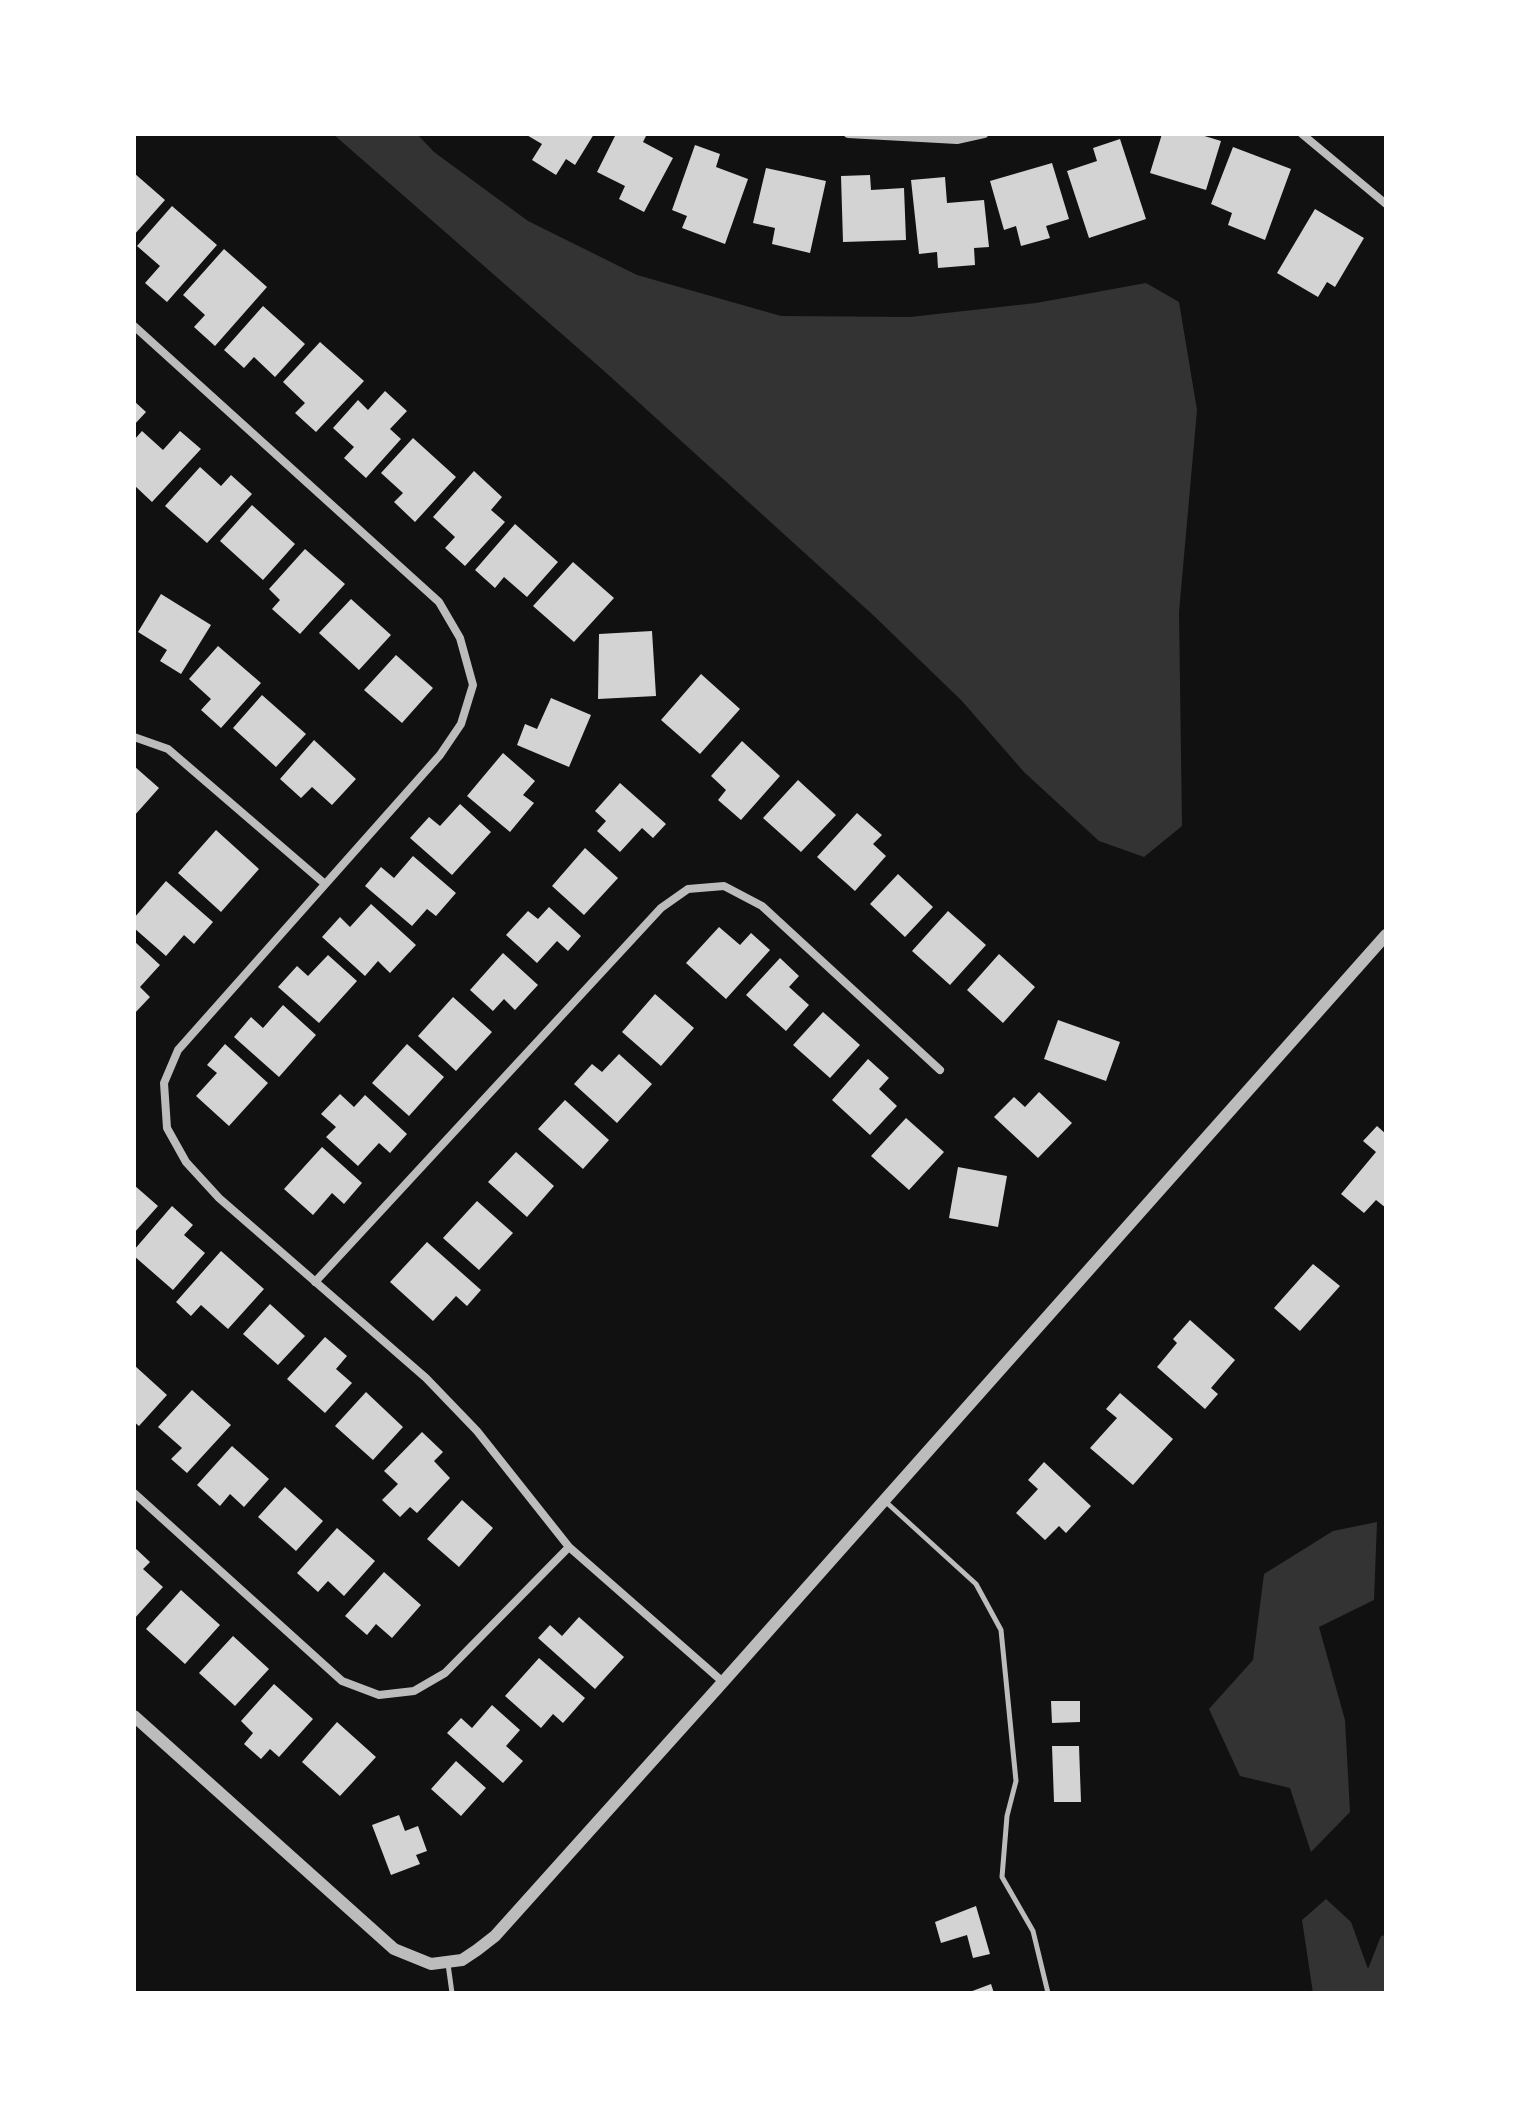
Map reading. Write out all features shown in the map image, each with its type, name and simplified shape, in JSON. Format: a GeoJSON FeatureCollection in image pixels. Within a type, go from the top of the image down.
{"type":"FeatureCollection","features":[{"type":"Feature","properties":{"kind":"street"},"geometry":{"type":"LineString","coordinates":[[848,134],[957,140],[984,134]]}},
{"type":"Feature","properties":{"kind":"street"},"geometry":{"type":"LineString","coordinates":[[1302,134],[1386,204]]}},
{"type":"Feature","properties":{"kind":"street"},"geometry":{"type":"LineString","coordinates":[[134,326],[439,602],[460,638],[473,685],[461,724],[440,755],[178,1050],[164,1083],[167,1128],[186,1162],[219,1198],[426,1378],[477,1431],[569,1547],[723,1682]]}},
{"type":"Feature","properties":{"kind":"street"},"geometry":{"type":"LineString","coordinates":[[134,737],[168,749],[325,884]]}},
{"type":"Feature","properties":{"kind":"street"},"geometry":{"type":"LineString","coordinates":[[315,1282],[661,908],[688,889],[724,886],[762,906],[940,1070]]}},
{"type":"Feature","properties":{"kind":"street"},"geometry":{"type":"LineString","coordinates":[[134,1716],[394,1949],[431,1964],[462,1960],[495,1936],[886,1501],[1386,935]]}},
{"type":"Feature","properties":{"kind":"street"},"geometry":{"type":"LineString","coordinates":[[134,1493],[342,1681],[379,1695],[414,1691],[445,1673],[569,1547]]}},
{"type":"Feature","properties":{"kind":"lane"},"geometry":{"type":"LineString","coordinates":[[886,1501],[976,1584],[1001,1630],[1016,1781],[1007,1816],[1002,1877],[1033,1931],[1048,1993]]}},
{"type":"Feature","properties":{"kind":"lane"},"geometry":{"type":"LineString","coordinates":[[448,1963],[452,1993]]}},
{"type":"Feature","properties":{"kind":"shaded area"},"geometry":{"type":"Polygon","coordinates":[[[333,134],[417,134],[434,152],[528,221],[637,275],[781,316],[910,317],[1036,303],[1146,283],[1179,302],[1197,410],[1179,612],[1182,826],[1144,857],[1099,841],[1024,772],[962,701],[873,615],[603,370],[333,134]]]}},
{"type":"Feature","properties":{"kind":"shaded area"},"geometry":{"type":"Polygon","coordinates":[[[1377,1522],[1374,1600],[1319,1627],[1345,1720],[1350,1812],[1311,1852],[1290,1788],[1240,1776],[1209,1709],[1253,1660],[1264,1574],[1333,1531],[1377,1522]]]}},
{"type":"Feature","properties":{"kind":"shaded area"},"geometry":{"type":"Polygon","coordinates":[[[1326,1899],[1351,1922],[1368,1969],[1381,1936],[1386,1935],[1386,1993],[1313,1993],[1302,1920],[1326,1899]]]}},
{"type":"Feature","properties":{"kind":"building"},"geometry":{"type":"Polygon","coordinates":[[[525,134],[594,134],[575,165],[566,159],[556,175],[532,160],[542,144],[525,134]]]}},
{"type":"Feature","properties":{"kind":"building"},"geometry":{"type":"Polygon","coordinates":[[[616,134],[647,134],[643,142],[673,158],[644,212],[619,199],[625,186],[597,172],[616,134]]]}},
{"type":"Feature","properties":{"kind":"building"},"geometry":{"type":"Polygon","coordinates":[[[1162,134],[1198,134],[1221,141],[1206,190],[1150,173],[1162,134]]]}},
{"type":"Feature","properties":{"kind":"building"},"geometry":{"type":"Polygon","coordinates":[[[1120,139],[1146,219],[1089,238],[1067,171],[1097,161],[1093,148],[1120,139]]]}},
{"type":"Feature","properties":{"kind":"building"},"geometry":{"type":"Polygon","coordinates":[[[695,145],[720,154],[716,167],[748,179],[725,244],[682,228],[687,216],[672,210],[695,145]]]}},
{"type":"Feature","properties":{"kind":"building"},"geometry":{"type":"Polygon","coordinates":[[[1233,147],[1291,169],[1265,240],[1228,225],[1232,213],[1211,204],[1233,147]]]}},
{"type":"Feature","properties":{"kind":"building"},"geometry":{"type":"Polygon","coordinates":[[[1052,163],[1069,219],[1046,226],[1050,238],[1021,246],[1016,226],[1004,230],[990,181],[1052,163]]]}},
{"type":"Feature","properties":{"kind":"building"},"geometry":{"type":"Polygon","coordinates":[[[766,168],[826,181],[810,253],[772,244],[775,228],[753,223],[766,168]]]}},
{"type":"Feature","properties":{"kind":"building"},"geometry":{"type":"Polygon","coordinates":[[[134,173],[165,200],[134,235],[134,173]]]}},
{"type":"Feature","properties":{"kind":"building"},"geometry":{"type":"Polygon","coordinates":[[[870,175],[871,190],[904,188],[906,240],[843,242],[841,176],[870,175]]]}},
{"type":"Feature","properties":{"kind":"building"},"geometry":{"type":"Polygon","coordinates":[[[945,177],[947,203],[984,200],[989,247],[974,248],[975,265],[938,268],[937,252],[919,254],[911,180],[945,177]]]}},
{"type":"Feature","properties":{"kind":"building"},"geometry":{"type":"Polygon","coordinates":[[[172,206],[217,245],[167,302],[145,283],[160,266],[137,246],[172,206]]]}},
{"type":"Feature","properties":{"kind":"building"},"geometry":{"type":"Polygon","coordinates":[[[1315,209],[1364,238],[1335,287],[1327,282],[1318,297],[1277,273],[1315,209]]]}},
{"type":"Feature","properties":{"kind":"building"},"geometry":{"type":"Polygon","coordinates":[[[224,249],[267,287],[215,346],[194,327],[205,315],[183,295],[224,249]]]}},
{"type":"Feature","properties":{"kind":"building"},"geometry":{"type":"Polygon","coordinates":[[[263,306],[305,344],[275,377],[254,357],[244,368],[224,350],[263,306]]]}},
{"type":"Feature","properties":{"kind":"building"},"geometry":{"type":"Polygon","coordinates":[[[320,342],[364,381],[316,432],[295,413],[305,403],[283,382],[320,342]]]}},
{"type":"Feature","properties":{"kind":"building"},"geometry":{"type":"Polygon","coordinates":[[[385,391],[407,411],[390,429],[401,439],[366,478],[344,458],[354,447],[333,428],[358,400],[368,410],[385,391]]]}},
{"type":"Feature","properties":{"kind":"building"},"geometry":{"type":"Polygon","coordinates":[[[134,401],[146,412],[134,425],[134,401]]]}},
{"type":"Feature","properties":{"kind":"building"},"geometry":{"type":"Polygon","coordinates":[[[142,431],[163,450],[180,431],[201,449],[152,502],[134,485],[134,440],[142,431]]]}},
{"type":"Feature","properties":{"kind":"building"},"geometry":{"type":"Polygon","coordinates":[[[413,438],[456,477],[415,522],[394,502],[403,493],[381,473],[413,438]]]}},
{"type":"Feature","properties":{"kind":"building"},"geometry":{"type":"Polygon","coordinates":[[[200,467],[221,486],[231,475],[252,494],[207,543],[165,506],[200,467]]]}},
{"type":"Feature","properties":{"kind":"building"},"geometry":{"type":"Polygon","coordinates":[[[474,471],[502,497],[491,510],[505,522],[465,566],[445,548],[455,537],[433,517],[474,471]]]}},
{"type":"Feature","properties":{"kind":"building"},"geometry":{"type":"Polygon","coordinates":[[[252,505],[295,544],[263,580],[220,541],[252,505]]]}},
{"type":"Feature","properties":{"kind":"building"},"geometry":{"type":"Polygon","coordinates":[[[515,524],[558,562],[527,597],[504,577],[495,588],[475,570],[515,524]]]}},
{"type":"Feature","properties":{"kind":"building"},"geometry":{"type":"Polygon","coordinates":[[[305,549],[345,584],[300,634],[272,609],[280,600],[269,589],[305,549]]]}},
{"type":"Feature","properties":{"kind":"building"},"geometry":{"type":"Polygon","coordinates":[[[573,562],[614,598],[574,642],[533,606],[573,562]]]}},
{"type":"Feature","properties":{"kind":"building"},"geometry":{"type":"Polygon","coordinates":[[[161,594],[211,625],[181,674],[160,661],[167,650],[138,632],[161,594]]]}},
{"type":"Feature","properties":{"kind":"building"},"geometry":{"type":"Polygon","coordinates":[[[351,599],[391,635],[359,670],[319,633],[351,599]]]}},
{"type":"Feature","properties":{"kind":"building"},"geometry":{"type":"Polygon","coordinates":[[[652,631],[656,696],[598,699],[599,634],[652,631]]]}},
{"type":"Feature","properties":{"kind":"building"},"geometry":{"type":"Polygon","coordinates":[[[218,646],[261,683],[221,728],[201,710],[211,699],[189,679],[218,646]]]}},
{"type":"Feature","properties":{"kind":"building"},"geometry":{"type":"Polygon","coordinates":[[[396,655],[433,688],[402,723],[364,690],[396,655]]]}},
{"type":"Feature","properties":{"kind":"building"},"geometry":{"type":"Polygon","coordinates":[[[701,674],[740,709],[700,754],[661,720],[701,674]]]}},
{"type":"Feature","properties":{"kind":"building"},"geometry":{"type":"Polygon","coordinates":[[[262,695],[306,734],[276,767],[233,728],[262,695]]]}},
{"type":"Feature","properties":{"kind":"building"},"geometry":{"type":"Polygon","coordinates":[[[551,698],[591,715],[569,767],[517,745],[525,724],[537,729],[551,698]]]}},
{"type":"Feature","properties":{"kind":"building"},"geometry":{"type":"Polygon","coordinates":[[[314,740],[356,779],[332,805],[312,787],[301,798],[280,779],[314,740]]]}},
{"type":"Feature","properties":{"kind":"building"},"geometry":{"type":"Polygon","coordinates":[[[742,741],[780,776],[741,820],[718,800],[726,790],[711,776],[742,741]]]}},
{"type":"Feature","properties":{"kind":"building"},"geometry":{"type":"Polygon","coordinates":[[[503,753],[535,781],[523,795],[534,803],[510,832],[467,796],[503,753]]]}},
{"type":"Feature","properties":{"kind":"building"},"geometry":{"type":"Polygon","coordinates":[[[134,766],[159,788],[134,816],[134,766]]]}},
{"type":"Feature","properties":{"kind":"building"},"geometry":{"type":"Polygon","coordinates":[[[798,780],[836,815],[801,852],[763,818],[798,780]]]}},
{"type":"Feature","properties":{"kind":"building"},"geometry":{"type":"Polygon","coordinates":[[[620,783],[666,824],[653,838],[642,828],[620,852],[597,831],[606,821],[595,811],[620,783]]]}},
{"type":"Feature","properties":{"kind":"building"},"geometry":{"type":"Polygon","coordinates":[[[460,804],[491,832],[452,875],[410,838],[429,817],[440,826],[460,804]]]}},
{"type":"Feature","properties":{"kind":"building"},"geometry":{"type":"Polygon","coordinates":[[[857,813],[882,835],[873,844],[886,856],[855,891],[817,857],[857,813]]]}},
{"type":"Feature","properties":{"kind":"building"},"geometry":{"type":"Polygon","coordinates":[[[216,830],[259,869],[221,912],[178,873],[216,830]]]}},
{"type":"Feature","properties":{"kind":"building"},"geometry":{"type":"Polygon","coordinates":[[[585,848],[618,878],[584,915],[552,886],[585,848]]]}},
{"type":"Feature","properties":{"kind":"building"},"geometry":{"type":"Polygon","coordinates":[[[413,856],[456,893],[436,916],[427,909],[412,926],[365,886],[381,867],[394,878],[413,856]]]}},
{"type":"Feature","properties":{"kind":"building"},"geometry":{"type":"Polygon","coordinates":[[[898,874],[933,907],[905,937],[870,904],[898,874]]]}},
{"type":"Feature","properties":{"kind":"building"},"geometry":{"type":"Polygon","coordinates":[[[166,881],[213,922],[194,944],[184,935],[166,956],[134,928],[134,918],[166,881]]]}},
{"type":"Feature","properties":{"kind":"building"},"geometry":{"type":"Polygon","coordinates":[[[371,904],[416,945],[390,973],[378,961],[365,976],[322,937],[340,917],[350,927],[371,904]]]}},
{"type":"Feature","properties":{"kind":"building"},"geometry":{"type":"Polygon","coordinates":[[[549,907],[581,936],[568,951],[557,941],[537,963],[506,935],[528,911],[538,919],[549,907]]]}},
{"type":"Feature","properties":{"kind":"building"},"geometry":{"type":"Polygon","coordinates":[[[948,911],[986,945],[950,985],[912,951],[948,911]]]}},
{"type":"Feature","properties":{"kind":"building"},"geometry":{"type":"Polygon","coordinates":[[[719,927],[740,945],[751,933],[770,950],[726,999],[686,963],[719,927]]]}},
{"type":"Feature","properties":{"kind":"building"},"geometry":{"type":"Polygon","coordinates":[[[134,941],[160,965],[140,987],[150,997],[134,1014],[134,941]]]}},
{"type":"Feature","properties":{"kind":"building"},"geometry":{"type":"Polygon","coordinates":[[[503,953],[538,985],[515,1010],[504,999],[493,1011],[470,990],[503,953]]]}},
{"type":"Feature","properties":{"kind":"building"},"geometry":{"type":"Polygon","coordinates":[[[999,954],[1035,987],[1003,1023],[967,990],[999,954]]]}},
{"type":"Feature","properties":{"kind":"building"},"geometry":{"type":"Polygon","coordinates":[[[328,955],[357,981],[319,1023],[278,987],[297,966],[308,976],[328,955]]]}},
{"type":"Feature","properties":{"kind":"building"},"geometry":{"type":"Polygon","coordinates":[[[780,958],[799,976],[789,987],[809,1005],[786,1031],[746,995],[780,958]]]}},
{"type":"Feature","properties":{"kind":"building"},"geometry":{"type":"Polygon","coordinates":[[[655,994],[694,1028],[661,1066],[622,1032],[655,994]]]}},
{"type":"Feature","properties":{"kind":"building"},"geometry":{"type":"Polygon","coordinates":[[[453,997],[492,1032],[456,1071],[418,1036],[453,997]]]}},
{"type":"Feature","properties":{"kind":"building"},"geometry":{"type":"Polygon","coordinates":[[[283,1005],[316,1035],[279,1077],[234,1037],[251,1017],[263,1028],[283,1005]]]}},
{"type":"Feature","properties":{"kind":"building"},"geometry":{"type":"Polygon","coordinates":[[[823,1012],[860,1045],[830,1078],[793,1045],[823,1012]]]}},
{"type":"Feature","properties":{"kind":"building"},"geometry":{"type":"Polygon","coordinates":[[[1058,1020],[1120,1042],[1106,1081],[1044,1059],[1058,1020]]]}},
{"type":"Feature","properties":{"kind":"building"},"geometry":{"type":"Polygon","coordinates":[[[225,1044],[268,1083],[229,1126],[196,1096],[217,1073],[207,1065],[225,1044]]]}},
{"type":"Feature","properties":{"kind":"building"},"geometry":{"type":"Polygon","coordinates":[[[407,1044],[444,1077],[409,1116],[372,1083],[407,1044]]]}},
{"type":"Feature","properties":{"kind":"building"},"geometry":{"type":"Polygon","coordinates":[[[619,1054],[652,1084],[617,1123],[574,1084],[592,1064],[602,1072],[619,1054]]]}},
{"type":"Feature","properties":{"kind":"building"},"geometry":{"type":"Polygon","coordinates":[[[868,1059],[889,1078],[879,1089],[897,1106],[870,1135],[832,1100],[868,1059]]]}},
{"type":"Feature","properties":{"kind":"building"},"geometry":{"type":"Polygon","coordinates":[[[1039,1092],[1072,1123],[1038,1158],[994,1117],[1014,1097],[1025,1107],[1039,1092]]]}},
{"type":"Feature","properties":{"kind":"building"},"geometry":{"type":"Polygon","coordinates":[[[340,1094],[354,1107],[365,1095],[407,1134],[390,1153],[379,1143],[358,1166],[326,1137],[336,1127],[321,1114],[340,1094]]]}},
{"type":"Feature","properties":{"kind":"building"},"geometry":{"type":"Polygon","coordinates":[[[565,1100],[609,1140],[583,1169],[538,1129],[565,1100]]]}},
{"type":"Feature","properties":{"kind":"building"},"geometry":{"type":"Polygon","coordinates":[[[906,1118],[944,1152],[909,1190],[871,1156],[906,1118]]]}},
{"type":"Feature","properties":{"kind":"building"},"geometry":{"type":"Polygon","coordinates":[[[1377,1126],[1386,1134],[1386,1208],[1376,1200],[1364,1213],[1341,1194],[1376,1152],[1363,1141],[1377,1126]]]}},
{"type":"Feature","properties":{"kind":"building"},"geometry":{"type":"Polygon","coordinates":[[[322,1147],[362,1183],[344,1204],[332,1193],[313,1215],[284,1189],[322,1147]]]}},
{"type":"Feature","properties":{"kind":"building"},"geometry":{"type":"Polygon","coordinates":[[[516,1152],[554,1186],[527,1217],[488,1182],[516,1152]]]}},
{"type":"Feature","properties":{"kind":"building"},"geometry":{"type":"Polygon","coordinates":[[[958,1167],[1007,1176],[998,1227],[949,1218],[958,1167]]]}},
{"type":"Feature","properties":{"kind":"building"},"geometry":{"type":"Polygon","coordinates":[[[134,1185],[158,1206],[134,1233],[134,1185]]]}},
{"type":"Feature","properties":{"kind":"building"},"geometry":{"type":"Polygon","coordinates":[[[477,1201],[513,1233],[479,1270],[443,1238],[477,1201]]]}},
{"type":"Feature","properties":{"kind":"building"},"geometry":{"type":"Polygon","coordinates":[[[172,1206],[193,1225],[184,1235],[205,1253],[173,1290],[134,1256],[134,1250],[172,1206]]]}},
{"type":"Feature","properties":{"kind":"building"},"geometry":{"type":"Polygon","coordinates":[[[427,1242],[481,1290],[467,1306],[456,1296],[433,1321],[390,1282],[427,1242]]]}},
{"type":"Feature","properties":{"kind":"building"},"geometry":{"type":"Polygon","coordinates":[[[221,1251],[264,1289],[228,1329],[201,1305],[191,1316],[176,1302],[221,1251]]]}},
{"type":"Feature","properties":{"kind":"building"},"geometry":{"type":"Polygon","coordinates":[[[1313,1264],[1340,1286],[1300,1331],[1274,1308],[1313,1264]]]}},
{"type":"Feature","properties":{"kind":"building"},"geometry":{"type":"Polygon","coordinates":[[[270,1304],[305,1336],[278,1365],[243,1334],[270,1304]]]}},
{"type":"Feature","properties":{"kind":"building"},"geometry":{"type":"Polygon","coordinates":[[[1190,1320],[1235,1360],[1211,1388],[1218,1394],[1205,1409],[1157,1367],[1177,1343],[1173,1339],[1190,1320]]]}},
{"type":"Feature","properties":{"kind":"building"},"geometry":{"type":"Polygon","coordinates":[[[325,1337],[347,1356],[336,1369],[352,1383],[325,1413],[287,1379],[325,1337]]]}},
{"type":"Feature","properties":{"kind":"building"},"geometry":{"type":"Polygon","coordinates":[[[134,1365],[167,1395],[139,1426],[134,1422],[134,1365]]]}},
{"type":"Feature","properties":{"kind":"building"},"geometry":{"type":"Polygon","coordinates":[[[192,1390],[231,1425],[187,1473],[171,1459],[182,1448],[158,1427],[192,1390]]]}},
{"type":"Feature","properties":{"kind":"building"},"geometry":{"type":"Polygon","coordinates":[[[366,1392],[403,1427],[373,1460],[335,1426],[366,1392]]]}},
{"type":"Feature","properties":{"kind":"building"},"geometry":{"type":"Polygon","coordinates":[[[1120,1393],[1173,1439],[1133,1485],[1090,1448],[1117,1418],[1106,1409],[1120,1393]]]}},
{"type":"Feature","properties":{"kind":"building"},"geometry":{"type":"Polygon","coordinates":[[[422,1432],[443,1452],[434,1461],[450,1478],[417,1513],[410,1507],[400,1517],[382,1500],[398,1484],[384,1471],[422,1432]]]}},
{"type":"Feature","properties":{"kind":"building"},"geometry":{"type":"Polygon","coordinates":[[[232,1446],[269,1479],[244,1507],[230,1494],[220,1506],[197,1485],[232,1446]]]}},
{"type":"Feature","properties":{"kind":"building"},"geometry":{"type":"Polygon","coordinates":[[[1044,1462],[1091,1506],[1066,1533],[1059,1526],[1045,1540],[1016,1513],[1038,1489],[1028,1480],[1044,1462]]]}},
{"type":"Feature","properties":{"kind":"building"},"geometry":{"type":"Polygon","coordinates":[[[285,1487],[323,1521],[296,1551],[258,1517],[285,1487]]]}},
{"type":"Feature","properties":{"kind":"building"},"geometry":{"type":"Polygon","coordinates":[[[462,1500],[493,1528],[459,1567],[427,1539],[462,1500]]]}},
{"type":"Feature","properties":{"kind":"building"},"geometry":{"type":"Polygon","coordinates":[[[337,1528],[375,1561],[344,1596],[328,1581],[318,1592],[297,1573],[337,1528]]]}},
{"type":"Feature","properties":{"kind":"building"},"geometry":{"type":"Polygon","coordinates":[[[134,1547],[150,1562],[143,1569],[163,1587],[134,1619],[134,1547]]]}},
{"type":"Feature","properties":{"kind":"building"},"geometry":{"type":"Polygon","coordinates":[[[384,1572],[421,1605],[392,1638],[376,1624],[367,1635],[345,1616],[384,1572]]]}},
{"type":"Feature","properties":{"kind":"building"},"geometry":{"type":"Polygon","coordinates":[[[181,1590],[220,1625],[185,1664],[146,1629],[181,1590]]]}},
{"type":"Feature","properties":{"kind":"building"},"geometry":{"type":"Polygon","coordinates":[[[579,1617],[624,1657],[595,1689],[538,1638],[550,1625],[562,1636],[579,1617]]]}},
{"type":"Feature","properties":{"kind":"building"},"geometry":{"type":"Polygon","coordinates":[[[233,1636],[269,1669],[235,1706],[199,1673],[233,1636]]]}},
{"type":"Feature","properties":{"kind":"building"},"geometry":{"type":"Polygon","coordinates":[[[539,1658],[585,1698],[563,1723],[553,1714],[541,1728],[505,1696],[539,1658]]]}},
{"type":"Feature","properties":{"kind":"building"},"geometry":{"type":"Polygon","coordinates":[[[274,1684],[313,1719],[279,1757],[270,1749],[261,1759],[244,1744],[253,1733],[241,1721],[274,1684]]]}},
{"type":"Feature","properties":{"kind":"building"},"geometry":{"type":"Polygon","coordinates":[[[1051,1701],[1080,1701],[1080,1722],[1052,1723],[1051,1701]]]}},
{"type":"Feature","properties":{"kind":"building"},"geometry":{"type":"Polygon","coordinates":[[[492,1705],[520,1730],[506,1746],[523,1761],[503,1783],[447,1733],[461,1718],[472,1728],[492,1705]]]}},
{"type":"Feature","properties":{"kind":"building"},"geometry":{"type":"Polygon","coordinates":[[[337,1722],[376,1757],[340,1796],[302,1762],[337,1722]]]}},
{"type":"Feature","properties":{"kind":"building"},"geometry":{"type":"Polygon","coordinates":[[[1052,1746],[1079,1746],[1081,1802],[1054,1802],[1052,1746]]]}},
{"type":"Feature","properties":{"kind":"building"},"geometry":{"type":"Polygon","coordinates":[[[456,1761],[486,1788],[461,1816],[431,1789],[456,1761]]]}},
{"type":"Feature","properties":{"kind":"building"},"geometry":{"type":"Polygon","coordinates":[[[399,1815],[405,1831],[418,1826],[427,1851],[416,1855],[420,1864],[391,1875],[372,1825],[399,1815]]]}},
{"type":"Feature","properties":{"kind":"building"},"geometry":{"type":"Polygon","coordinates":[[[976,1906],[990,1954],[973,1958],[967,1935],[941,1943],[935,1922],[976,1906]]]}},
{"type":"Feature","properties":{"kind":"building"},"geometry":{"type":"Polygon","coordinates":[[[991,1984],[994,1993],[967,1993],[991,1984]]]}}]}
